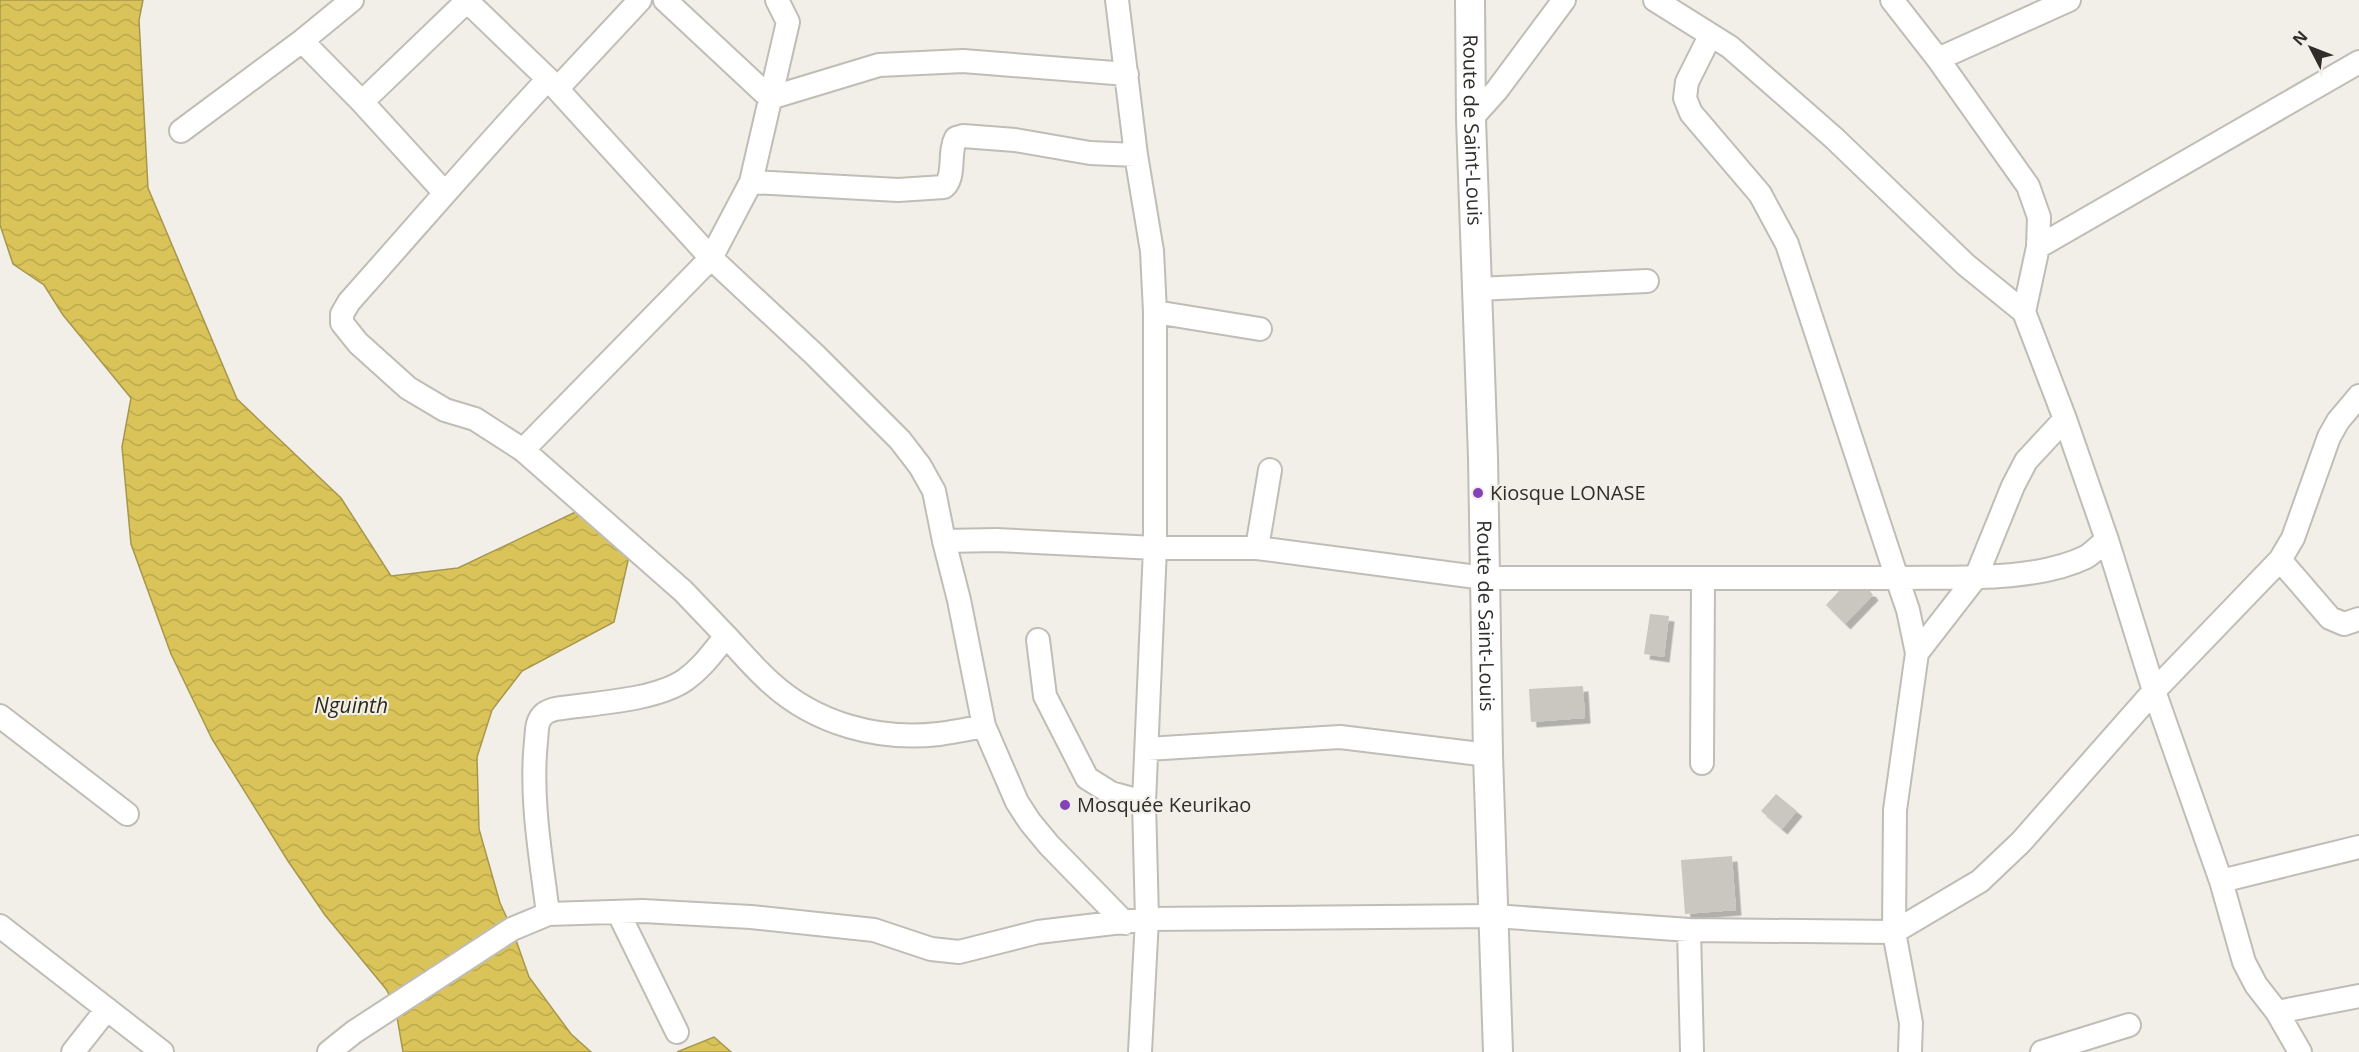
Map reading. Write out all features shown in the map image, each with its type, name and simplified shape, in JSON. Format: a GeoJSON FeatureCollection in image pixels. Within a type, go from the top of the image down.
{"type":"FeatureCollection","features":[{"type":"Feature","properties":{"kind":"main road","name":"Route de Saint-Louis"},"geometry":{"type":"LineString","coordinates":[[1470,0],[1471,119],[1483,457],[1488,755],[1498,1052]]}},
{"type":"Feature","properties":{"kind":"street"},"geometry":{"type":"LineString","coordinates":[[181,131],[302,41],[352,0]]}},
{"type":"Feature","properties":{"kind":"street"},"geometry":{"type":"LineString","coordinates":[[640,0],[552,84],[444,193],[348,302],[342,314],[342,323],[358,342],[408,388],[445,410],[475,419],[524,450],[683,591],[771,683],[801,706],[830,722],[885,734],[938,734],[984,726]]}},
{"type":"Feature","properties":{"kind":"street"},"geometry":{"type":"LineString","coordinates":[[665,0],[770,98]]}},
{"type":"Feature","properties":{"kind":"street"},"geometry":{"type":"LineString","coordinates":[[524,450],[711,258],[751,182],[788,22],[777,0]]}},
{"type":"Feature","properties":{"kind":"street"},"geometry":{"type":"LineString","coordinates":[[1117,0],[1136,155],[1152,251],[1155,312],[1155,548],[1147,749],[1136,921],[1140,1052]]}},
{"type":"Feature","properties":{"kind":"street"},"geometry":{"type":"LineString","coordinates":[[1471,119],[1497,90],[1564,0]]}},
{"type":"Feature","properties":{"kind":"street"},"geometry":{"type":"LineString","coordinates":[[1655,0],[1730,47],[1834,138],[1966,266],[2024,312],[2066,419],[2107,540],[2154,691],[2221,881],[2244,962],[2256,985],[2277,1012],[2300,1052]]}},
{"type":"Feature","properties":{"kind":"street"},"geometry":{"type":"LineString","coordinates":[[1892,0],[1938,59],[2028,186],[2038,217],[2038,247],[2024,312]]}},
{"type":"Feature","properties":{"kind":"street"},"geometry":{"type":"LineString","coordinates":[[1938,59],[2069,0]]}},
{"type":"Feature","properties":{"kind":"street"},"geometry":{"type":"LineString","coordinates":[[362,102],[466,1],[552,84],[711,258],[815,355],[900,440],[920,466],[934,491],[984,726],[1017,802],[1030,822],[1136,921]]}},
{"type":"Feature","properties":{"kind":"street"},"geometry":{"type":"LineString","coordinates":[[1710,36],[1687,82],[1685,98],[1691,113],[1760,194],[1787,244],[1908,610],[1917,653],[1895,810],[1894,932],[1911,1023],[1910,1052]]}},
{"type":"Feature","properties":{"kind":"street"},"geometry":{"type":"LineString","coordinates":[[302,41],[362,102],[444,193]]}},
{"type":"Feature","properties":{"kind":"street"},"geometry":{"type":"LineString","coordinates":[[770,98],[879,65],[963,61],[1127,74]]}},
{"type":"Feature","properties":{"kind":"street"},"geometry":{"type":"LineString","coordinates":[[2038,247],[2359,62]]}},
{"type":"Feature","properties":{"kind":"street"},"geometry":{"type":"LineString","coordinates":[[751,182],[898,190],[944,187],[949,181],[952,144],[956,138],[963,135],[1016,140],[1090,153],[1136,155]]}},
{"type":"Feature","properties":{"kind":"street"},"geometry":{"type":"LineString","coordinates":[[1477,289],[1647,281]]}},
{"type":"Feature","properties":{"kind":"street"},"geometry":{"type":"LineString","coordinates":[[1155,312],[1260,329]]}},
{"type":"Feature","properties":{"kind":"street"},"geometry":{"type":"LineString","coordinates":[[328,1052],[354,1032],[512,929],[548,914],[618,912],[751,917],[873,930],[930,949],[958,952],[1038,932],[1136,921],[1494,915],[1689,930],[1894,932],[1980,881],[2021,842],[2154,691],[2280,560],[2293,538],[2329,437],[2338,421],[2359,396]]}},
{"type":"Feature","properties":{"kind":"street"},"geometry":{"type":"LineString","coordinates":[[1917,653],[1976,577],[2013,486],[2026,461],[2066,419]]}},
{"type":"Feature","properties":{"kind":"street"},"geometry":{"type":"LineString","coordinates":[[1257,548],[1270,470]]}},
{"type":"Feature","properties":{"kind":"street"},"geometry":{"type":"LineString","coordinates":[[944,541],[996,540],[1155,548],[1257,548],[1484,578],[1703,579],[1976,577],[2041,572],[2087,557],[2107,540]]}},
{"type":"Feature","properties":{"kind":"street"},"geometry":{"type":"LineString","coordinates":[[2280,560],[2330,618],[2344,624],[2359,619]]}},
{"type":"Feature","properties":{"kind":"street"},"geometry":{"type":"LineString","coordinates":[[1702,763],[1703,579]]}},
{"type":"Feature","properties":{"kind":"street"},"geometry":{"type":"LineString","coordinates":[[548,914],[534,790],[534,760],[541,717],[547,711],[555,709],[636,698],[683,681],[702,666],[726,636]]}},
{"type":"Feature","properties":{"kind":"street"},"geometry":{"type":"LineString","coordinates":[[1038,640],[1045,696],[1087,778],[1111,793],[1144,802]]}},
{"type":"Feature","properties":{"kind":"street"},"geometry":{"type":"LineString","coordinates":[[0,716],[127,814]]}},
{"type":"Feature","properties":{"kind":"street"},"geometry":{"type":"LineString","coordinates":[[1147,749],[1340,737],[1488,755]]}},
{"type":"Feature","properties":{"kind":"street"},"geometry":{"type":"LineString","coordinates":[[2221,881],[2359,847]]}},
{"type":"Feature","properties":{"kind":"street"},"geometry":{"type":"LineString","coordinates":[[618,912],[677,1032]]}},
{"type":"Feature","properties":{"kind":"street"},"geometry":{"type":"LineString","coordinates":[[0,926],[162,1052]]}},
{"type":"Feature","properties":{"kind":"street"},"geometry":{"type":"LineString","coordinates":[[1689,930],[1692,1052]]}},
{"type":"Feature","properties":{"kind":"street"},"geometry":{"type":"LineString","coordinates":[[2277,1012],[2359,996]]}},
{"type":"Feature","properties":{"kind":"street"},"geometry":{"type":"LineString","coordinates":[[73,1052],[107,1009]]}},
{"type":"Feature","properties":{"kind":"street"},"geometry":{"type":"LineString","coordinates":[[2042,1052],[2129,1025]]}},
{"type":"Feature","properties":{"kind":"water","name":"Nguinth"},"geometry":{"type":"Polygon","coordinates":[[[0,0],[143,0],[139,20],[148,188],[237,399],[341,498],[391,576],[458,568],[582,509],[630,552],[614,622],[522,671],[492,710],[477,757],[479,829],[500,903],[529,977],[571,1034],[591,1052],[403,1052],[395,1005],[386,989],[325,915],[288,861],[212,739],[171,654],[131,544],[122,447],[131,398],[63,315],[44,285],[13,264],[0,225],[0,0]]]}},
{"type":"Feature","properties":{"kind":"water"},"geometry":{"type":"Polygon","coordinates":[[[714,1037],[731,1052],[677,1052],[714,1037]]]}},
{"type":"Feature","properties":{"kind":"building"},"geometry":{"type":"Polygon","coordinates":[[[1839,591],[1870,591],[1873,595],[1845,624],[1826,605],[1839,591]]]}},
{"type":"Feature","properties":{"kind":"building"},"geometry":{"type":"Polygon","coordinates":[[[1650,614],[1669,616],[1664,657],[1644,654],[1650,614]]]}},
{"type":"Feature","properties":{"kind":"building"},"geometry":{"type":"Polygon","coordinates":[[[1583,686],[1585,718],[1531,722],[1529,689],[1583,686]]]}},
{"type":"Feature","properties":{"kind":"building"},"geometry":{"type":"Polygon","coordinates":[[[1776,794],[1797,811],[1782,829],[1761,811],[1776,794]]]}},
{"type":"Feature","properties":{"kind":"building"},"geometry":{"type":"Polygon","coordinates":[[[1732,856],[1736,910],[1685,914],[1681,860],[1732,856]]]}},
{"type":"Feature","properties":{"kind":"place","name":"Kiosque LONASE"},"geometry":{"type":"Point","coordinates":[1478,493]}},
{"type":"Feature","properties":{"kind":"place","name":"Mosquée Keurikao"},"geometry":{"type":"Point","coordinates":[1065,805]}}]}
